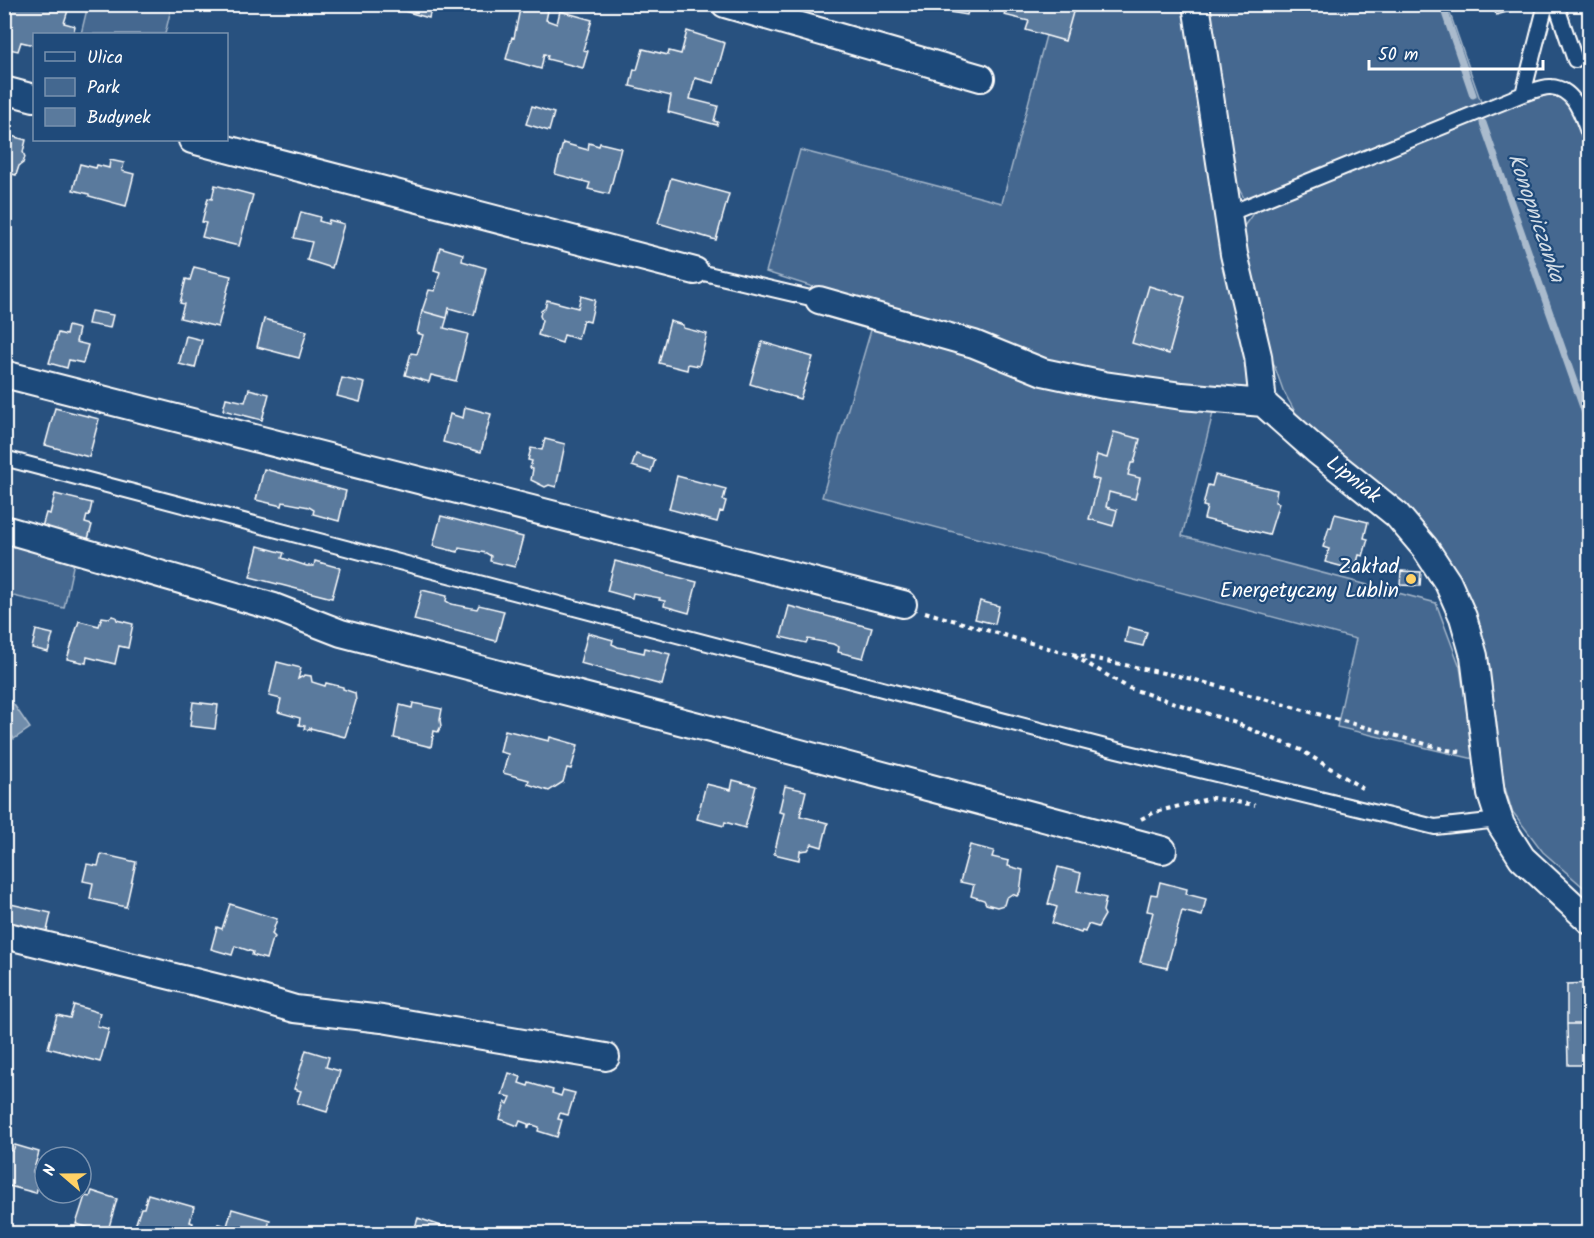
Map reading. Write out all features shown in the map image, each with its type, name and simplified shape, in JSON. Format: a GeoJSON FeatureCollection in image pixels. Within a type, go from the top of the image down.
{"type":"FeatureCollection","features":[{"type":"Feature","properties":{"kind":"street"},"geometry":{"type":"LineString","coordinates":[[725,4],[981,78]]}},
{"type":"Feature","properties":{"kind":"street"},"geometry":{"type":"LineString","coordinates":[[819,300],[974,344],[1043,372],[1104,385],[1182,396],[1263,403],[1258,356],[1234,254],[1196,4]]}},
{"type":"Feature","properties":{"kind":"street"},"geometry":{"type":"LineString","coordinates":[[4,90],[33,98]]}},
{"type":"Feature","properties":{"kind":"street"},"geometry":{"type":"LineString","coordinates":[[196,141],[695,271]]}},
{"type":"Feature","properties":{"kind":"street"},"geometry":{"type":"LineString","coordinates":[[4,374],[903,604]]}},
{"type":"Feature","properties":{"kind":"street","name":"Lipniak"},"geometry":{"type":"LineString","coordinates":[[1263,403],[1317,452],[1397,515],[1425,548],[1448,583],[1463,617],[1474,656],[1491,794],[1499,820],[1522,858],[1587,915]]}},
{"type":"Feature","properties":{"kind":"street"},"geometry":{"type":"LineString","coordinates":[[4,529],[274,607],[341,633],[1163,850]]}},
{"type":"Feature","properties":{"kind":"street"},"geometry":{"type":"LineString","coordinates":[[4,935],[248,995],[295,1010],[382,1019],[606,1057]]}},
{"type":"Feature","properties":{"kind":"lane"},"geometry":{"type":"LineString","coordinates":[[1523,94],[1546,4]]}},
{"type":"Feature","properties":{"kind":"lane"},"geometry":{"type":"LineString","coordinates":[[1556,4],[1575,60]]}},
{"type":"Feature","properties":{"kind":"lane"},"geometry":{"type":"LineString","coordinates":[[1228,214],[1523,94],[1550,86],[1565,92],[1576,101],[1590,136]]}},
{"type":"Feature","properties":{"kind":"lane"},"geometry":{"type":"LineString","coordinates":[[695,271],[819,300]]}},
{"type":"Feature","properties":{"kind":"lane"},"geometry":{"type":"LineString","coordinates":[[4,458],[1128,752],[1435,827],[1499,820]]}},
{"type":"Feature","properties":{"kind":"path"},"geometry":{"type":"LineString","coordinates":[[903,604],[1070,654],[1191,679],[1447,750],[1485,754]]}},
{"type":"Feature","properties":{"kind":"path"},"geometry":{"type":"LineString","coordinates":[[1070,654],[1129,688],[1233,722],[1301,750],[1371,793]]}},
{"type":"Feature","properties":{"kind":"path"},"geometry":{"type":"LineString","coordinates":[[1105,834],[1155,812],[1212,798],[1265,806]]}},
{"type":"Feature","properties":{"kind":"green space"},"geometry":{"type":"Polygon","coordinates":[[[88,4],[172,5],[165,33],[81,33],[88,4]]]}},
{"type":"Feature","properties":{"kind":"green space"},"geometry":{"type":"Polygon","coordinates":[[[1054,5],[1191,5],[1263,403],[1216,401],[1182,536],[1436,603],[1460,667],[1474,759],[1337,727],[1356,639],[822,497],[871,330],[826,317],[832,293],[766,272],[800,150],[1002,203],[1054,5]]]}},
{"type":"Feature","properties":{"kind":"green space"},"geometry":{"type":"Polygon","coordinates":[[[1204,5],[1447,5],[1481,102],[1253,199],[1244,198],[1234,180],[1204,5]]]}},
{"type":"Feature","properties":{"kind":"green space"},"geometry":{"type":"Polygon","coordinates":[[[1552,94],[1569,101],[1590,154],[1589,892],[1543,852],[1512,811],[1498,765],[1483,651],[1402,504],[1299,419],[1283,390],[1262,331],[1242,229],[1256,209],[1521,102],[1552,94]]]}},
{"type":"Feature","properties":{"kind":"green space"},"geometry":{"type":"Polygon","coordinates":[[[5,539],[75,557],[64,608],[5,594],[5,539]]]}},
{"type":"Feature","properties":{"kind":"shaded area"},"geometry":{"type":"Polygon","coordinates":[[[12,702],[30,728],[14,739],[5,725],[5,707],[12,702]]]}},
{"type":"Feature","properties":{"kind":"building"},"geometry":{"type":"Polygon","coordinates":[[[4,4],[70,4],[64,23],[75,26],[73,33],[33,33],[33,45],[21,42],[18,51],[4,48],[4,4]]]}},
{"type":"Feature","properties":{"kind":"building"},"geometry":{"type":"Polygon","coordinates":[[[398,4],[432,4],[429,18],[397,9],[398,4]]]}},
{"type":"Feature","properties":{"kind":"building"},"geometry":{"type":"Polygon","coordinates":[[[521,4],[548,11],[546,20],[557,24],[560,11],[592,20],[583,50],[588,51],[583,68],[547,59],[548,55],[544,54],[541,69],[506,59],[512,37],[514,38],[521,4]]]}},
{"type":"Feature","properties":{"kind":"building"},"geometry":{"type":"Polygon","coordinates":[[[933,4],[970,4],[967,15],[944,11],[944,9],[932,6],[933,4]]]}},
{"type":"Feature","properties":{"kind":"building"},"geometry":{"type":"Polygon","coordinates":[[[1007,4],[1075,5],[1065,41],[1026,30],[1029,21],[1004,15],[1007,4]]]}},
{"type":"Feature","properties":{"kind":"building"},"geometry":{"type":"Polygon","coordinates":[[[1493,4],[1532,4],[1532,5],[1496,15],[1493,4]]]}},
{"type":"Feature","properties":{"kind":"building"},"geometry":{"type":"Polygon","coordinates":[[[687,31],[725,43],[714,83],[695,78],[690,99],[718,106],[714,121],[718,122],[717,125],[668,112],[671,96],[630,86],[634,69],[637,70],[643,49],[668,55],[669,51],[681,54],[687,31]]]}},
{"type":"Feature","properties":{"kind":"building"},"geometry":{"type":"Polygon","coordinates":[[[532,106],[554,113],[549,131],[526,124],[532,106]]]}},
{"type":"Feature","properties":{"kind":"building"},"geometry":{"type":"Polygon","coordinates":[[[4,134],[26,140],[23,152],[25,157],[16,175],[4,172],[4,134]]]}},
{"type":"Feature","properties":{"kind":"building"},"geometry":{"type":"Polygon","coordinates":[[[563,143],[588,150],[589,143],[621,148],[609,194],[588,189],[590,183],[555,174],[563,143]]]}},
{"type":"Feature","properties":{"kind":"building"},"geometry":{"type":"Polygon","coordinates":[[[110,160],[124,163],[122,171],[134,174],[126,206],[73,190],[80,164],[109,168],[110,160]]]}},
{"type":"Feature","properties":{"kind":"building"},"geometry":{"type":"Polygon","coordinates":[[[671,178],[729,194],[716,240],[658,223],[671,178]]]}},
{"type":"Feature","properties":{"kind":"building"},"geometry":{"type":"Polygon","coordinates":[[[215,185],[253,195],[239,246],[202,237],[206,223],[202,222],[208,198],[212,199],[215,185]]]}},
{"type":"Feature","properties":{"kind":"building"},"geometry":{"type":"Polygon","coordinates":[[[301,212],[320,217],[319,221],[328,224],[329,220],[344,224],[332,268],[307,260],[312,242],[294,238],[301,212]]]}},
{"type":"Feature","properties":{"kind":"building"},"geometry":{"type":"Polygon","coordinates":[[[440,247],[463,254],[462,261],[486,268],[474,315],[449,308],[447,318],[422,311],[429,290],[435,291],[440,272],[434,270],[440,247]]]}},
{"type":"Feature","properties":{"kind":"building"},"geometry":{"type":"Polygon","coordinates":[[[194,267],[231,276],[218,327],[180,318],[184,304],[180,303],[186,279],[190,280],[194,267]]]}},
{"type":"Feature","properties":{"kind":"building"},"geometry":{"type":"Polygon","coordinates":[[[1149,286],[1185,297],[1169,354],[1132,343],[1149,286]]]}},
{"type":"Feature","properties":{"kind":"building"},"geometry":{"type":"Polygon","coordinates":[[[581,296],[595,300],[590,322],[583,320],[578,339],[564,335],[562,343],[538,335],[542,320],[541,311],[545,308],[547,300],[578,308],[581,296]]]}},
{"type":"Feature","properties":{"kind":"building"},"geometry":{"type":"Polygon","coordinates":[[[91,311],[113,315],[110,328],[88,324],[91,311]]]}},
{"type":"Feature","properties":{"kind":"building"},"geometry":{"type":"Polygon","coordinates":[[[422,311],[447,318],[444,328],[468,334],[456,381],[431,375],[429,382],[405,375],[411,353],[417,354],[423,335],[417,333],[422,311]]]}},
{"type":"Feature","properties":{"kind":"building"},"geometry":{"type":"Polygon","coordinates":[[[264,319],[307,331],[299,358],[257,347],[264,319]]]}},
{"type":"Feature","properties":{"kind":"building"},"geometry":{"type":"Polygon","coordinates":[[[670,321],[683,325],[683,328],[707,334],[699,366],[688,364],[687,370],[659,363],[670,321]]]}},
{"type":"Feature","properties":{"kind":"building"},"geometry":{"type":"Polygon","coordinates":[[[68,326],[79,329],[76,342],[88,345],[83,363],[69,360],[67,368],[49,363],[58,333],[66,335],[68,326]]]}},
{"type":"Feature","properties":{"kind":"building"},"geometry":{"type":"Polygon","coordinates":[[[186,336],[202,340],[195,368],[179,364],[186,336]]]}},
{"type":"Feature","properties":{"kind":"building"},"geometry":{"type":"Polygon","coordinates":[[[762,342],[813,357],[800,399],[750,384],[762,342]]]}},
{"type":"Feature","properties":{"kind":"building"},"geometry":{"type":"Polygon","coordinates":[[[342,378],[365,383],[360,402],[337,396],[342,378]]]}},
{"type":"Feature","properties":{"kind":"building"},"geometry":{"type":"Polygon","coordinates":[[[249,389],[269,394],[262,420],[223,410],[226,398],[245,402],[249,389]]]}},
{"type":"Feature","properties":{"kind":"building"},"geometry":{"type":"Polygon","coordinates":[[[465,407],[491,414],[481,452],[443,442],[450,414],[463,418],[465,407]]]}},
{"type":"Feature","properties":{"kind":"building"},"geometry":{"type":"Polygon","coordinates":[[[55,408],[99,419],[89,457],[45,445],[55,408]]]}},
{"type":"Feature","properties":{"kind":"building"},"geometry":{"type":"Polygon","coordinates":[[[1114,432],[1140,439],[1134,463],[1131,463],[1128,475],[1140,478],[1135,499],[1109,492],[1106,507],[1117,510],[1113,526],[1089,519],[1099,480],[1092,478],[1097,455],[1107,458],[1114,432]]]}},
{"type":"Feature","properties":{"kind":"building"},"geometry":{"type":"Polygon","coordinates":[[[545,439],[565,444],[556,487],[549,485],[545,487],[531,480],[532,461],[528,460],[531,448],[542,450],[545,439]]]}},
{"type":"Feature","properties":{"kind":"building"},"geometry":{"type":"Polygon","coordinates":[[[636,454],[655,460],[651,472],[632,466],[636,454]]]}},
{"type":"Feature","properties":{"kind":"building"},"geometry":{"type":"Polygon","coordinates":[[[264,469],[346,491],[339,521],[313,514],[314,510],[309,507],[283,502],[282,506],[256,500],[264,469]]]}},
{"type":"Feature","properties":{"kind":"building"},"geometry":{"type":"Polygon","coordinates":[[[1215,475],[1277,490],[1275,502],[1279,503],[1269,535],[1204,519],[1207,507],[1203,506],[1208,485],[1212,486],[1215,475]]]}},
{"type":"Feature","properties":{"kind":"building"},"geometry":{"type":"Polygon","coordinates":[[[677,476],[726,489],[723,512],[720,511],[717,522],[669,509],[677,476]]]}},
{"type":"Feature","properties":{"kind":"building"},"geometry":{"type":"Polygon","coordinates":[[[55,494],[92,503],[85,523],[92,525],[88,539],[42,527],[46,513],[50,514],[55,494]]]}},
{"type":"Feature","properties":{"kind":"building"},"geometry":{"type":"Polygon","coordinates":[[[1335,514],[1368,522],[1364,538],[1368,539],[1363,556],[1359,555],[1355,570],[1325,562],[1329,549],[1323,547],[1335,514]]]}},
{"type":"Feature","properties":{"kind":"building"},"geometry":{"type":"Polygon","coordinates":[[[441,516],[523,537],[515,567],[490,561],[491,556],[486,553],[459,548],[458,552],[433,546],[441,516]]]}},
{"type":"Feature","properties":{"kind":"building"},"geometry":{"type":"Polygon","coordinates":[[[258,546],[284,553],[282,558],[307,566],[314,566],[315,561],[340,568],[332,598],[250,577],[258,546]]]}},
{"type":"Feature","properties":{"kind":"building"},"geometry":{"type":"Polygon","coordinates":[[[615,561],[697,582],[689,613],[664,606],[665,601],[659,600],[660,598],[633,593],[632,598],[607,591],[615,561]]]}},
{"type":"Feature","properties":{"kind":"building","name":"Zakład Energetyczny Lublin"},"geometry":{"type":"Polygon","coordinates":[[[1401,571],[1421,572],[1420,586],[1400,585],[1401,571]]]}},
{"type":"Feature","properties":{"kind":"building"},"geometry":{"type":"Polygon","coordinates":[[[422,590],[447,596],[446,601],[451,604],[477,609],[479,605],[504,611],[496,641],[414,620],[422,590]]]}},
{"type":"Feature","properties":{"kind":"building"},"geometry":{"type":"Polygon","coordinates":[[[980,601],[999,606],[995,624],[975,619],[980,601]]]}},
{"type":"Feature","properties":{"kind":"building"},"geometry":{"type":"Polygon","coordinates":[[[789,606],[872,628],[863,658],[838,652],[839,647],[833,644],[808,639],[806,643],[781,637],[789,606]]]}},
{"type":"Feature","properties":{"kind":"building"},"geometry":{"type":"Polygon","coordinates":[[[112,616],[117,620],[133,624],[128,648],[119,646],[115,664],[87,657],[86,663],[67,659],[79,621],[99,626],[102,617],[112,616]]]}},
{"type":"Feature","properties":{"kind":"building"},"geometry":{"type":"Polygon","coordinates":[[[1128,627],[1147,632],[1143,646],[1125,642],[1128,627]]]}},
{"type":"Feature","properties":{"kind":"building"},"geometry":{"type":"Polygon","coordinates":[[[36,630],[53,634],[48,652],[32,648],[36,630]]]}},
{"type":"Feature","properties":{"kind":"building"},"geometry":{"type":"Polygon","coordinates":[[[588,633],[613,640],[612,644],[618,647],[644,653],[645,648],[670,654],[662,685],[580,663],[588,633]]]}},
{"type":"Feature","properties":{"kind":"building"},"geometry":{"type":"Polygon","coordinates":[[[277,662],[301,668],[298,679],[305,675],[311,676],[312,682],[325,686],[326,683],[343,687],[355,693],[356,701],[345,737],[310,728],[310,730],[304,729],[305,726],[299,725],[300,718],[278,712],[281,699],[269,696],[277,662]]]}},
{"type":"Feature","properties":{"kind":"building"},"geometry":{"type":"Polygon","coordinates":[[[193,702],[218,705],[215,729],[190,726],[193,702]]]}},
{"type":"Feature","properties":{"kind":"building"},"geometry":{"type":"Polygon","coordinates":[[[413,703],[442,709],[441,726],[438,732],[434,731],[431,747],[394,738],[400,705],[412,708],[413,703]]]}},
{"type":"Feature","properties":{"kind":"building"},"geometry":{"type":"Polygon","coordinates":[[[505,730],[549,741],[550,737],[578,745],[571,769],[567,768],[563,782],[549,791],[528,784],[529,780],[503,773],[508,754],[500,752],[505,730]]]}},
{"type":"Feature","properties":{"kind":"building"},"geometry":{"type":"Polygon","coordinates":[[[733,780],[756,786],[745,828],[725,822],[724,826],[697,819],[706,784],[731,790],[733,780]]]}},
{"type":"Feature","properties":{"kind":"building"},"geometry":{"type":"Polygon","coordinates":[[[785,786],[806,791],[800,816],[828,823],[822,847],[812,844],[808,850],[800,851],[799,860],[774,854],[784,813],[779,812],[785,786]]]}},
{"type":"Feature","properties":{"kind":"building"},"geometry":{"type":"Polygon","coordinates":[[[970,845],[994,851],[992,857],[1009,861],[1008,866],[1023,870],[1020,892],[1017,896],[1012,894],[1006,898],[1004,905],[997,907],[971,896],[974,885],[960,882],[970,845]]]}},
{"type":"Feature","properties":{"kind":"building"},"geometry":{"type":"Polygon","coordinates":[[[101,854],[136,862],[126,907],[90,899],[93,883],[83,881],[87,864],[98,866],[101,854]]]}},
{"type":"Feature","properties":{"kind":"building"},"geometry":{"type":"Polygon","coordinates":[[[1058,867],[1081,873],[1077,891],[1106,898],[1103,911],[1105,915],[1098,927],[1088,924],[1085,932],[1081,933],[1052,923],[1057,907],[1048,904],[1058,867]]]}},
{"type":"Feature","properties":{"kind":"building"},"geometry":{"type":"Polygon","coordinates":[[[1160,882],[1187,889],[1186,894],[1206,899],[1202,916],[1182,911],[1167,968],[1140,962],[1153,912],[1147,911],[1151,894],[1157,895],[1160,882]]]}},
{"type":"Feature","properties":{"kind":"building"},"geometry":{"type":"Polygon","coordinates":[[[6,903],[51,913],[46,935],[4,926],[6,903]]]}},
{"type":"Feature","properties":{"kind":"building"},"geometry":{"type":"Polygon","coordinates":[[[230,904],[277,919],[272,934],[275,937],[271,942],[266,959],[235,946],[232,955],[211,949],[217,927],[222,929],[230,904]]]}},
{"type":"Feature","properties":{"kind":"building"},"geometry":{"type":"Polygon","coordinates":[[[1590,983],[1590,1024],[1567,1024],[1567,984],[1590,983]]]}},
{"type":"Feature","properties":{"kind":"building"},"geometry":{"type":"Polygon","coordinates":[[[74,1005],[100,1013],[97,1026],[109,1029],[100,1062],[48,1048],[57,1015],[70,1018],[74,1005]]]}},
{"type":"Feature","properties":{"kind":"building"},"geometry":{"type":"Polygon","coordinates":[[[1567,1024],[1590,1024],[1590,1065],[1568,1065],[1567,1024]]]}},
{"type":"Feature","properties":{"kind":"building"},"geometry":{"type":"Polygon","coordinates":[[[306,1050],[329,1057],[326,1067],[340,1071],[327,1112],[297,1103],[301,1091],[294,1089],[306,1050]]]}},
{"type":"Feature","properties":{"kind":"building"},"geometry":{"type":"Polygon","coordinates":[[[509,1073],[521,1077],[519,1083],[528,1086],[529,1083],[553,1090],[552,1093],[561,1096],[563,1090],[575,1093],[568,1115],[560,1113],[558,1119],[562,1120],[557,1137],[538,1131],[539,1127],[530,1124],[528,1129],[528,1124],[520,1121],[518,1126],[500,1119],[505,1102],[508,1104],[511,1097],[502,1095],[509,1073]]]}},
{"type":"Feature","properties":{"kind":"building"},"geometry":{"type":"Polygon","coordinates":[[[15,1145],[33,1150],[33,1192],[9,1186],[6,1200],[4,1149],[13,1151],[15,1145]]]}},
{"type":"Feature","properties":{"kind":"building"},"geometry":{"type":"Polygon","coordinates":[[[93,1191],[117,1199],[107,1234],[89,1232],[90,1228],[76,1224],[82,1205],[93,1205],[93,1191]]]}},
{"type":"Feature","properties":{"kind":"building"},"geometry":{"type":"Polygon","coordinates":[[[148,1194],[194,1207],[190,1234],[137,1233],[139,1227],[135,1226],[148,1194]]]}},
{"type":"Feature","properties":{"kind":"building"},"geometry":{"type":"Polygon","coordinates":[[[232,1209],[270,1220],[266,1234],[215,1234],[218,1224],[227,1226],[232,1209]]]}},
{"type":"Feature","properties":{"kind":"building"},"geometry":{"type":"Polygon","coordinates":[[[418,1218],[447,1228],[445,1234],[413,1234],[418,1218]]]}},
{"type":"Feature","properties":{"kind":"waterway","name":"Konopniczanka"},"geometry":{"type":"LineString","coordinates":[[1442,4],[1473,95]]}},
{"type":"Feature","properties":{"kind":"waterway","name":"Konopniczanka"},"geometry":{"type":"LineString","coordinates":[[1483,123],[1590,427]]}},
{"type":"Feature","properties":{"kind":"place","name":"Zakład Energetyczny Lublin"},"geometry":{"type":"Point","coordinates":[1411,579]}}]}
